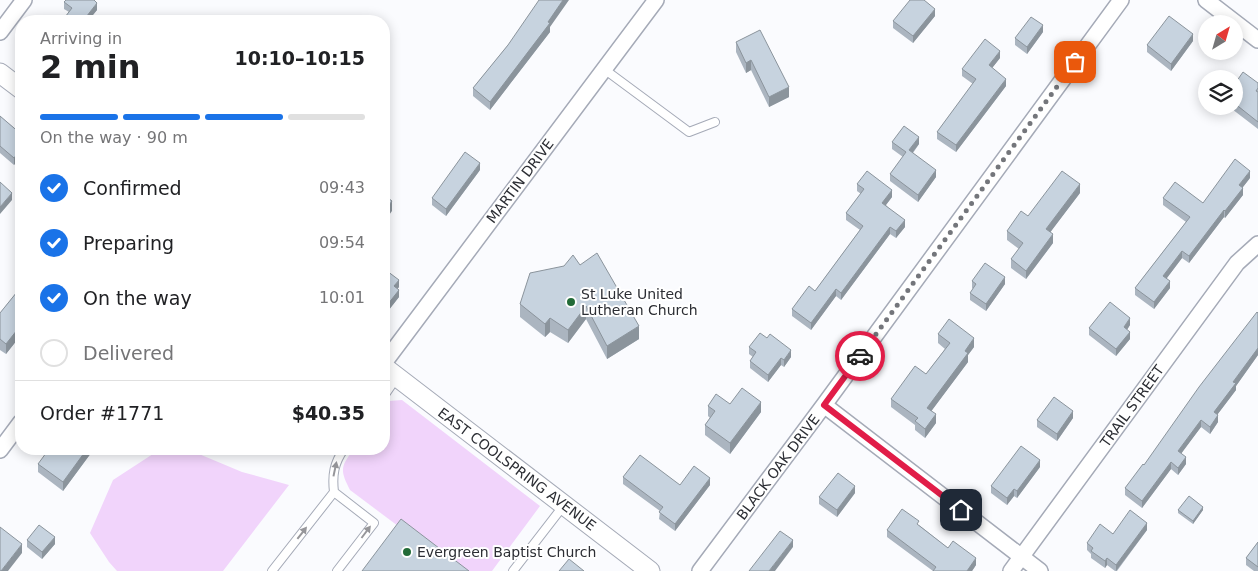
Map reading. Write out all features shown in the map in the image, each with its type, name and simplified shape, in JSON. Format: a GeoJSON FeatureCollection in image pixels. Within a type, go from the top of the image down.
{"type":"FeatureCollection","features":[{"type":"Feature","properties":{"kind":"street"},"geometry":{"type":"LineString","coordinates":[[0,32],[24,0]]}},
{"type":"Feature","properties":{"kind":"street","name":"MARTIN DRIVE"},"geometry":{"type":"LineString","coordinates":[[390,355],[656,0]]}},
{"type":"Feature","properties":{"kind":"street","name":"BLACK OAK DRIVE"},"geometry":{"type":"LineString","coordinates":[[700,571],[1121,0]]}},
{"type":"Feature","properties":{"kind":"street"},"geometry":{"type":"LineString","coordinates":[[1206,0],[1258,40]]}},
{"type":"Feature","properties":{"kind":"street"},"geometry":{"type":"LineString","coordinates":[[0,73],[15,84]]}},
{"type":"Feature","properties":{"kind":"street","name":"TRAIL STREET"},"geometry":{"type":"LineString","coordinates":[[1011,571],[1237,263],[1258,244]]}},
{"type":"Feature","properties":{"kind":"street","name":"EAST COOLSPRING AVENUE"},"geometry":{"type":"LineString","coordinates":[[391,372],[650,571]]}},
{"type":"Feature","properties":{"kind":"street"},"geometry":{"type":"LineString","coordinates":[[824,405],[1040,571]]}},
{"type":"Feature","properties":{"kind":"street"},"geometry":{"type":"LineString","coordinates":[[0,450],[15,430]]}},
{"type":"Feature","properties":{"kind":"lane"},"geometry":{"type":"LineString","coordinates":[[604,69],[689,132],[715,122]]}},
{"type":"Feature","properties":{"kind":"lane"},"geometry":{"type":"LineString","coordinates":[[272,571],[334,492],[335,463],[340,455]]}},
{"type":"Feature","properties":{"kind":"lane"},"geometry":{"type":"LineString","coordinates":[[334,492],[374,523],[337,571]]}},
{"type":"Feature","properties":{"kind":"lane"},"geometry":{"type":"LineString","coordinates":[[513,571],[564,504]]}},
{"type":"Feature","properties":{"kind":"shaded area"},"geometry":{"type":"Polygon","coordinates":[[[402,400],[540,506],[492,571],[458,571],[350,490],[343,473],[344,465],[350,455],[390,455],[390,401],[402,400]]]}},
{"type":"Feature","properties":{"kind":"shaded area"},"geometry":{"type":"Polygon","coordinates":[[[151,455],[201,455],[242,472],[289,485],[223,571],[117,571],[90,533],[113,480],[151,455]]]}},
{"type":"Feature","properties":{"kind":"building"},"geometry":{"type":"Polygon","coordinates":[[[66,0],[94,0],[97,3],[88,15],[67,15],[72,8],[64,2],[66,0]]]}},
{"type":"Feature","properties":{"kind":"building"},"geometry":{"type":"Polygon","coordinates":[[[539,0],[563,0],[548,22],[550,23],[490,102],[473,88],[508,45],[539,0]]]}},
{"type":"Feature","properties":{"kind":"building"},"geometry":{"type":"Polygon","coordinates":[[[910,0],[924,0],[935,9],[913,36],[893,21],[910,0]]]}},
{"type":"Feature","properties":{"kind":"building"},"geometry":{"type":"Polygon","coordinates":[[[1169,16],[1193,34],[1171,64],[1147,45],[1169,16]]]}},
{"type":"Feature","properties":{"kind":"building"},"geometry":{"type":"Polygon","coordinates":[[[1031,17],[1043,25],[1027,47],[1015,38],[1031,17]]]}},
{"type":"Feature","properties":{"kind":"building"},"geometry":{"type":"Polygon","coordinates":[[[760,30],[789,87],[769,97],[751,60],[746,63],[736,42],[760,30]]]}},
{"type":"Feature","properties":{"kind":"building"},"geometry":{"type":"Polygon","coordinates":[[[985,39],[1000,51],[989,65],[1006,79],[956,145],[937,132],[976,79],[962,69],[985,39]]]}},
{"type":"Feature","properties":{"kind":"building"},"geometry":{"type":"Polygon","coordinates":[[[1243,72],[1258,83],[1256,91],[1258,92],[1258,122],[1243,110],[1243,72]]]}},
{"type":"Feature","properties":{"kind":"building"},"geometry":{"type":"Polygon","coordinates":[[[0,116],[15,129],[14,158],[0,146],[0,116]]]}},
{"type":"Feature","properties":{"kind":"building"},"geometry":{"type":"Polygon","coordinates":[[[904,126],[919,137],[909,150],[936,170],[918,195],[890,174],[906,152],[892,142],[904,126]]]}},
{"type":"Feature","properties":{"kind":"building"},"geometry":{"type":"Polygon","coordinates":[[[465,152],[480,163],[446,209],[432,198],[465,152]]]}},
{"type":"Feature","properties":{"kind":"building"},"geometry":{"type":"Polygon","coordinates":[[[1235,159],[1250,171],[1239,185],[1243,188],[1189,256],[1182,251],[1163,276],[1170,281],[1154,302],[1135,288],[1190,217],[1163,198],[1175,182],[1203,203],[1235,159]]]}},
{"type":"Feature","properties":{"kind":"building"},"geometry":{"type":"Polygon","coordinates":[[[867,171],[892,190],[882,203],[905,220],[896,231],[890,227],[841,293],[836,289],[811,323],[792,309],[809,286],[815,291],[863,226],[846,213],[864,189],[857,184],[867,171]]]}},
{"type":"Feature","properties":{"kind":"building"},"geometry":{"type":"Polygon","coordinates":[[[1062,171],[1080,184],[1046,229],[1053,234],[1026,271],[1011,259],[1023,243],[1007,231],[1021,211],[1028,216],[1062,171]]]}},
{"type":"Feature","properties":{"kind":"building"},"geometry":{"type":"Polygon","coordinates":[[[0,182],[12,193],[0,207],[0,182]]]}},
{"type":"Feature","properties":{"kind":"building","name":"St Luke United Lutheran Church"},"geometry":{"type":"Polygon","coordinates":[[[597,253],[639,326],[607,346],[586,306],[568,330],[550,318],[545,324],[520,304],[530,273],[564,266],[573,255],[580,265],[597,253]]]}},
{"type":"Feature","properties":{"kind":"building"},"geometry":{"type":"Polygon","coordinates":[[[985,263],[1005,277],[986,304],[970,293],[976,284],[972,281],[985,263]]]}},
{"type":"Feature","properties":{"kind":"building"},"geometry":{"type":"Polygon","coordinates":[[[390,273],[399,280],[394,286],[399,290],[390,301],[390,273]]]}},
{"type":"Feature","properties":{"kind":"building"},"geometry":{"type":"Polygon","coordinates":[[[15,294],[15,333],[6,344],[0,339],[0,313],[15,294]]]}},
{"type":"Feature","properties":{"kind":"building"},"geometry":{"type":"Polygon","coordinates":[[[1110,302],[1130,318],[1124,327],[1130,332],[1116,349],[1089,328],[1110,302]]]}},
{"type":"Feature","properties":{"kind":"building"},"geometry":{"type":"Polygon","coordinates":[[[1257,312],[1258,348],[1233,382],[1236,383],[1214,412],[1218,415],[1210,427],[1201,420],[1178,451],[1186,457],[1178,468],[1171,462],[1142,501],[1125,488],[1257,312]]]}},
{"type":"Feature","properties":{"kind":"building"},"geometry":{"type":"Polygon","coordinates":[[[949,319],[974,338],[965,351],[968,353],[927,408],[936,414],[925,429],[915,421],[918,418],[891,399],[915,366],[926,374],[950,343],[938,334],[949,319]]]}},
{"type":"Feature","properties":{"kind":"building"},"geometry":{"type":"Polygon","coordinates":[[[760,333],[767,338],[770,334],[791,350],[784,360],[781,358],[768,375],[750,361],[756,352],[749,347],[760,333]]]}},
{"type":"Feature","properties":{"kind":"building"},"geometry":{"type":"Polygon","coordinates":[[[742,388],[761,402],[730,443],[705,425],[715,411],[708,406],[716,394],[730,404],[742,388]]]}},
{"type":"Feature","properties":{"kind":"building"},"geometry":{"type":"Polygon","coordinates":[[[1054,397],[1073,411],[1057,434],[1037,420],[1054,397]]]}},
{"type":"Feature","properties":{"kind":"building"},"geometry":{"type":"Polygon","coordinates":[[[1021,446],[1040,460],[1017,491],[1014,489],[1007,498],[991,486],[1021,446]]]}},
{"type":"Feature","properties":{"kind":"building"},"geometry":{"type":"Polygon","coordinates":[[[45,455],[83,455],[63,482],[38,464],[45,455]]]}},
{"type":"Feature","properties":{"kind":"building"},"geometry":{"type":"Polygon","coordinates":[[[640,455],[680,485],[694,466],[710,478],[675,524],[659,512],[663,507],[623,477],[640,455]]]}},
{"type":"Feature","properties":{"kind":"building"},"geometry":{"type":"Polygon","coordinates":[[[838,473],[855,486],[837,510],[819,497],[838,473]]]}},
{"type":"Feature","properties":{"kind":"building"},"geometry":{"type":"Polygon","coordinates":[[[1189,496],[1203,507],[1193,521],[1178,510],[1189,496]]]}},
{"type":"Feature","properties":{"kind":"building"},"geometry":{"type":"Polygon","coordinates":[[[902,509],[919,521],[917,524],[948,548],[953,541],[976,558],[967,571],[933,571],[936,567],[887,530],[902,509]]]}},
{"type":"Feature","properties":{"kind":"building"},"geometry":{"type":"Polygon","coordinates":[[[1130,510],[1147,523],[1116,565],[1107,558],[1105,561],[1091,551],[1093,548],[1087,543],[1100,524],[1113,534],[1130,510]]]}},
{"type":"Feature","properties":{"kind":"building"},"geometry":{"type":"Polygon","coordinates":[[[401,519],[469,571],[362,571],[401,519]]]}},
{"type":"Feature","properties":{"kind":"building"},"geometry":{"type":"Polygon","coordinates":[[[39,525],[55,537],[42,552],[27,540],[39,525]]]}},
{"type":"Feature","properties":{"kind":"building"},"geometry":{"type":"Polygon","coordinates":[[[0,527],[22,544],[1,571],[0,571],[0,527]]]}},
{"type":"Feature","properties":{"kind":"building"},"geometry":{"type":"Polygon","coordinates":[[[780,531],[793,540],[769,571],[749,571],[780,531]]]}},
{"type":"Feature","properties":{"kind":"building"},"geometry":{"type":"Polygon","coordinates":[[[1258,542],[1258,567],[1246,558],[1258,542]]]}},
{"type":"Feature","properties":{"kind":"building"},"geometry":{"type":"Polygon","coordinates":[[[569,559],[584,571],[559,571],[569,559]]]}},
{"type":"Feature","properties":{"kind":"way so far"},"geometry":{"type":"LineString","coordinates":[[860,356],[1075,62]]}},
{"type":"Feature","properties":{"kind":"place","name":"St Luke United Lutheran Church"},"geometry":{"type":"Point","coordinates":[571,302]}},
{"type":"Feature","properties":{"kind":"place","name":"Evergreen Baptist Church"},"geometry":{"type":"Point","coordinates":[407,552]}},
{"type":"Feature","properties":{"kind":"route"},"geometry":{"type":"LineString","coordinates":[[860,356],[824,405],[961,510]]}}]}
